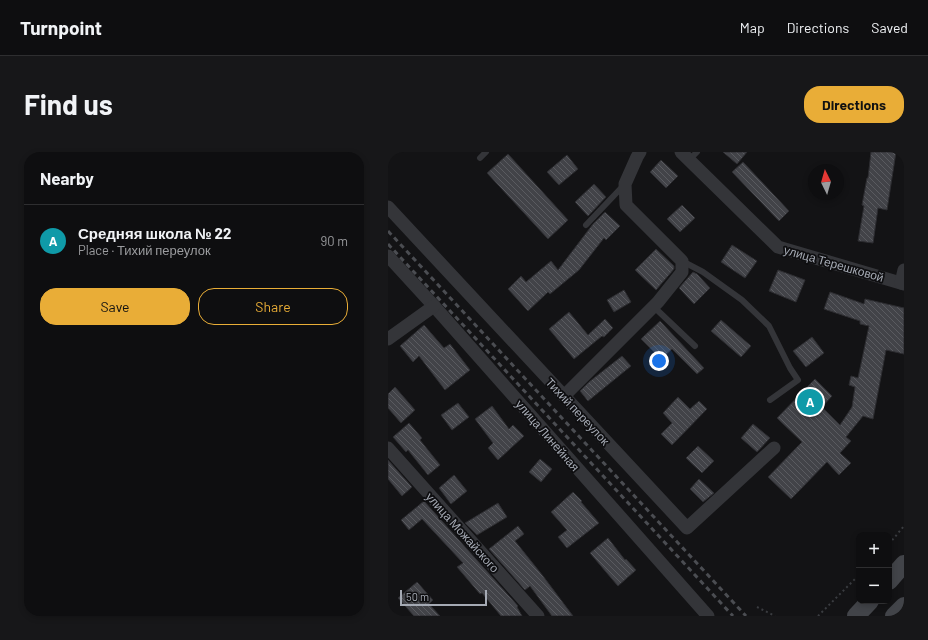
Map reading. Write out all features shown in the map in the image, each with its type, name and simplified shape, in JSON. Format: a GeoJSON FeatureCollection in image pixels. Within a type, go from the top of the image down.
{"type":"FeatureCollection","features":[{"type":"Feature","properties":{"kind":"main road"},"geometry":{"type":"LineString","coordinates":[[892,578],[904,564]]}},
{"type":"Feature","properties":{"kind":"main road"},"geometry":{"type":"LineString","coordinates":[[856,616],[867,604]]}},
{"type":"Feature","properties":{"kind":"main road"},"geometry":{"type":"LineString","coordinates":[[894,616],[904,606]]}},
{"type":"Feature","properties":{"kind":"street"},"geometry":{"type":"LineString","coordinates":[[564,396],[572,390],[654,306],[682,272],[682,261],[626,205],[625,184],[636,157],[640,152]]}},
{"type":"Feature","properties":{"kind":"street","name":"улица Терешковой"},"geometry":{"type":"LineString","coordinates":[[689,155],[778,247],[903,279]]}},
{"type":"Feature","properties":{"kind":"street","name":"Тихий переулок"},"geometry":{"type":"LineString","coordinates":[[388,207],[687,528],[774,448]]}},
{"type":"Feature","properties":{"kind":"street","name":"улица Линейная"},"geometry":{"type":"LineString","coordinates":[[388,256],[708,616]]}},
{"type":"Feature","properties":{"kind":"street"},"geometry":{"type":"LineString","coordinates":[[388,339],[434,306]]}},
{"type":"Feature","properties":{"kind":"street","name":"улица Можайского"},"geometry":{"type":"LineString","coordinates":[[388,448],[538,616]]}},
{"type":"Feature","properties":{"kind":"lane"},"geometry":{"type":"LineString","coordinates":[[480,158],[486,152]]}},
{"type":"Feature","properties":{"kind":"lane"},"geometry":{"type":"LineString","coordinates":[[586,226],[625,184]]}},
{"type":"Feature","properties":{"kind":"lane"},"geometry":{"type":"LineString","coordinates":[[682,261],[703,272],[742,300],[769,326],[790,368],[798,380],[770,400]]}},
{"type":"Feature","properties":{"kind":"lane"},"geometry":{"type":"LineString","coordinates":[[654,306],[695,346]]}},
{"type":"Feature","properties":{"kind":"path"},"geometry":{"type":"LineString","coordinates":[[892,540],[904,526]]}},
{"type":"Feature","properties":{"kind":"path"},"geometry":{"type":"LineString","coordinates":[[818,616],[856,579]]}},
{"type":"Feature","properties":{"kind":"path"},"geometry":{"type":"LineString","coordinates":[[757,607],[775,616]]}},
{"type":"Feature","properties":{"kind":"building"},"geometry":{"type":"Polygon","coordinates":[[[723,152],[747,152],[737,164],[723,152]]]}},
{"type":"Feature","properties":{"kind":"building"},"geometry":{"type":"Polygon","coordinates":[[[871,152],[896,152],[887,210],[878,208],[873,243],[858,241],[864,206],[862,205],[868,178],[871,152]]]}},
{"type":"Feature","properties":{"kind":"building"},"geometry":{"type":"Polygon","coordinates":[[[508,154],[568,220],[548,239],[487,173],[508,154]]]}},
{"type":"Feature","properties":{"kind":"building"},"geometry":{"type":"Polygon","coordinates":[[[567,155],[578,169],[559,185],[547,172],[567,155]]]}},
{"type":"Feature","properties":{"kind":"building"},"geometry":{"type":"Polygon","coordinates":[[[661,160],[678,176],[666,188],[650,172],[661,160]]]}},
{"type":"Feature","properties":{"kind":"building"},"geometry":{"type":"Polygon","coordinates":[[[743,162],[789,211],[779,221],[732,172],[743,162]]]}},
{"type":"Feature","properties":{"kind":"building"},"geometry":{"type":"Polygon","coordinates":[[[594,184],[606,197],[588,216],[575,202],[594,184]]]}},
{"type":"Feature","properties":{"kind":"building"},"geometry":{"type":"Polygon","coordinates":[[[682,205],[695,218],[680,232],[667,219],[682,205]]]}},
{"type":"Feature","properties":{"kind":"building"},"geometry":{"type":"Polygon","coordinates":[[[605,212],[620,226],[606,240],[604,238],[579,270],[550,294],[548,292],[528,311],[508,289],[521,276],[526,282],[551,261],[558,270],[593,224],[605,212]]]}},
{"type":"Feature","properties":{"kind":"building"},"geometry":{"type":"Polygon","coordinates":[[[732,245],[757,261],[745,278],[721,262],[732,245]]]}},
{"type":"Feature","properties":{"kind":"building"},"geometry":{"type":"Polygon","coordinates":[[[656,249],[674,266],[674,269],[656,290],[635,270],[656,249]]]}},
{"type":"Feature","properties":{"kind":"building"},"geometry":{"type":"Polygon","coordinates":[[[778,270],[805,280],[796,302],[769,291],[778,270]]]}},
{"type":"Feature","properties":{"kind":"building"},"geometry":{"type":"Polygon","coordinates":[[[693,272],[697,274],[710,288],[694,304],[679,288],[693,272]]]}},
{"type":"Feature","properties":{"kind":"building"},"geometry":{"type":"Polygon","coordinates":[[[624,290],[631,302],[614,312],[607,300],[624,290]]]}},
{"type":"Feature","properties":{"kind":"building"},"geometry":{"type":"Polygon","coordinates":[[[830,292],[864,304],[865,299],[904,308],[904,354],[886,350],[873,419],[863,416],[846,437],[851,441],[840,453],[851,463],[839,475],[827,462],[791,499],[768,477],[802,442],[777,418],[815,379],[832,396],[822,407],[840,425],[852,407],[855,387],[849,385],[851,376],[858,378],[869,326],[860,324],[860,321],[824,309],[830,292]]]}},
{"type":"Feature","properties":{"kind":"building"},"geometry":{"type":"Polygon","coordinates":[[[569,312],[588,335],[605,319],[613,328],[604,337],[602,336],[574,359],[549,329],[569,312]]]}},
{"type":"Feature","properties":{"kind":"building"},"geometry":{"type":"Polygon","coordinates":[[[721,320],[751,346],[741,357],[711,331],[721,320]]]}},
{"type":"Feature","properties":{"kind":"building"},"geometry":{"type":"Polygon","coordinates":[[[660,321],[704,368],[697,374],[672,349],[661,359],[641,339],[660,321]]]}},
{"type":"Feature","properties":{"kind":"building"},"geometry":{"type":"Polygon","coordinates":[[[424,325],[444,348],[450,344],[470,370],[445,390],[419,356],[413,362],[400,346],[424,325]]]}},
{"type":"Feature","properties":{"kind":"building"},"geometry":{"type":"Polygon","coordinates":[[[812,337],[824,353],[806,367],[793,351],[812,337]]]}},
{"type":"Feature","properties":{"kind":"building"},"geometry":{"type":"Polygon","coordinates":[[[622,356],[631,366],[588,401],[580,391],[622,356]]]}},
{"type":"Feature","properties":{"kind":"building"},"geometry":{"type":"Polygon","coordinates":[[[395,387],[415,410],[401,423],[388,408],[388,394],[395,387]]]}},
{"type":"Feature","properties":{"kind":"building"},"geometry":{"type":"Polygon","coordinates":[[[678,397],[690,409],[699,401],[707,409],[672,445],[661,434],[672,423],[663,413],[678,397]]]}},
{"type":"Feature","properties":{"kind":"building"},"geometry":{"type":"Polygon","coordinates":[[[458,403],[469,417],[452,430],[441,415],[458,403]]]}},
{"type":"Feature","properties":{"kind":"building"},"geometry":{"type":"Polygon","coordinates":[[[492,406],[509,429],[513,425],[524,436],[498,460],[488,448],[493,443],[475,419],[492,406]]]}},
{"type":"Feature","properties":{"kind":"building"},"geometry":{"type":"Polygon","coordinates":[[[409,423],[422,438],[420,440],[440,465],[428,475],[408,450],[406,452],[393,437],[409,423]]]}},
{"type":"Feature","properties":{"kind":"building"},"geometry":{"type":"Polygon","coordinates":[[[753,424],[770,438],[757,452],[741,438],[753,424]]]}},
{"type":"Feature","properties":{"kind":"building"},"geometry":{"type":"Polygon","coordinates":[[[698,446],[714,461],[702,473],[686,458],[698,446]]]}},
{"type":"Feature","properties":{"kind":"building"},"geometry":{"type":"Polygon","coordinates":[[[540,459],[552,469],[541,482],[529,472],[540,459]]]}},
{"type":"Feature","properties":{"kind":"building"},"geometry":{"type":"Polygon","coordinates":[[[388,460],[412,487],[402,496],[388,479],[388,460]]]}},
{"type":"Feature","properties":{"kind":"building"},"geometry":{"type":"Polygon","coordinates":[[[454,475],[467,491],[451,504],[439,488],[454,475]]]}},
{"type":"Feature","properties":{"kind":"building"},"geometry":{"type":"Polygon","coordinates":[[[699,479],[714,493],[703,502],[690,489],[699,479]]]}},
{"type":"Feature","properties":{"kind":"building"},"geometry":{"type":"Polygon","coordinates":[[[573,492],[599,523],[567,548],[558,537],[567,530],[551,512],[573,492]]]}},
{"type":"Feature","properties":{"kind":"building"},"geometry":{"type":"Polygon","coordinates":[[[424,501],[518,606],[517,607],[522,616],[501,616],[482,593],[480,594],[457,567],[463,563],[422,519],[409,530],[401,520],[424,501]]]}},
{"type":"Feature","properties":{"kind":"building"},"geometry":{"type":"Polygon","coordinates":[[[498,503],[507,517],[477,535],[465,523],[498,503]]]}},
{"type":"Feature","properties":{"kind":"building"},"geometry":{"type":"Polygon","coordinates":[[[518,526],[524,534],[515,541],[573,616],[552,616],[530,586],[525,590],[489,549],[518,526]]]}},
{"type":"Feature","properties":{"kind":"building"},"geometry":{"type":"Polygon","coordinates":[[[608,538],[625,560],[626,559],[636,570],[618,586],[590,553],[608,538]]]}},
{"type":"Feature","properties":{"kind":"building"},"geometry":{"type":"Polygon","coordinates":[[[417,582],[433,600],[429,604],[440,616],[414,616],[398,598],[417,582]]]}},
{"type":"Feature","properties":{"kind":"railway"},"geometry":{"type":"LineString","coordinates":[[388,231],[746,616]]}},
{"type":"Feature","properties":{"kind":"railway"},"geometry":{"type":"LineString","coordinates":[[388,244],[733,616]]}},
{"type":"Feature","properties":{"kind":"place","name":"Средняя школа № 22"},"geometry":{"type":"Point","coordinates":[810,402]}}]}
